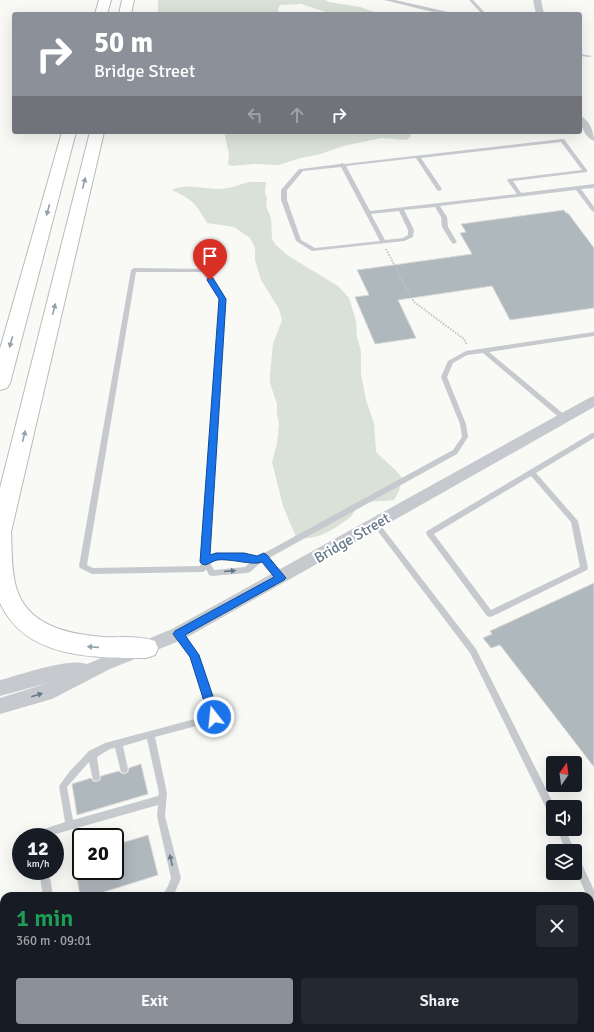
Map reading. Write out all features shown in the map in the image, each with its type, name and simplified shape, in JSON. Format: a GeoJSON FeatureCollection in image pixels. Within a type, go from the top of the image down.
{"type":"FeatureCollection","features":[{"type":"Feature","properties":{"kind":"highway"},"geometry":{"type":"LineString","coordinates":[[102,12],[105,0]]}},
{"type":"Feature","properties":{"kind":"highway"},"geometry":{"type":"LineString","coordinates":[[125,12],[128,0]]}},
{"type":"Feature","properties":{"kind":"highway"},"geometry":{"type":"LineString","coordinates":[[0,383],[68,134]]}},
{"type":"Feature","properties":{"kind":"highway"},"geometry":{"type":"LineString","coordinates":[[97,134],[0,532],[5,588],[12,607],[38,632],[67,643],[99,647],[146,648]]}},
{"type":"Feature","properties":{"kind":"street"},"geometry":{"type":"LineString","coordinates":[[537,0],[540,12]]}},
{"type":"Feature","properties":{"kind":"street"},"geometry":{"type":"LineString","coordinates":[[582,122],[594,138]]}},
{"type":"Feature","properties":{"kind":"street","name":"Bridge Street"},"geometry":{"type":"LineString","coordinates":[[0,706],[45,692],[104,664],[178,634],[281,578],[594,401]]}},
{"type":"Feature","properties":{"kind":"street","name":"Bridge Street"},"geometry":{"type":"LineString","coordinates":[[0,688],[42,676],[104,664]]}},
{"type":"Feature","properties":{"kind":"lane"},"geometry":{"type":"LineString","coordinates":[[386,0],[404,2],[444,12]]}},
{"type":"Feature","properties":{"kind":"lane"},"geometry":{"type":"LineString","coordinates":[[471,0],[482,12]]}},
{"type":"Feature","properties":{"kind":"lane"},"geometry":{"type":"LineString","coordinates":[[582,55],[590,56]]}},
{"type":"Feature","properties":{"kind":"lane"},"geometry":{"type":"LineString","coordinates":[[400,209],[411,230],[411,236],[404,240],[314,250],[299,241],[284,200],[284,190],[301,170],[342,164],[562,140],[585,171],[510,180],[520,195]]}},
{"type":"Feature","properties":{"kind":"lane"},"geometry":{"type":"LineString","coordinates":[[417,156],[439,189]]}},
{"type":"Feature","properties":{"kind":"lane"},"geometry":{"type":"LineString","coordinates":[[342,164],[383,242]]}},
{"type":"Feature","properties":{"kind":"lane"},"geometry":{"type":"LineString","coordinates":[[368,213],[594,186]]}},
{"type":"Feature","properties":{"kind":"lane"},"geometry":{"type":"LineString","coordinates":[[577,188],[594,210]]}},
{"type":"Feature","properties":{"kind":"lane"},"geometry":{"type":"LineString","coordinates":[[437,205],[444,217],[445,227],[454,242]]}},
{"type":"Feature","properties":{"kind":"lane"},"geometry":{"type":"LineString","coordinates":[[281,578],[261,559],[244,557],[216,556],[205,562],[202,569],[92,571],[83,566],[134,270],[204,270],[223,299],[205,562],[212,573],[247,570],[261,559],[455,452],[465,437],[464,424],[444,377],[450,362],[466,353],[471,352],[594,334]]}},
{"type":"Feature","properties":{"kind":"lane"},"geometry":{"type":"LineString","coordinates":[[484,351],[564,418]]}},
{"type":"Feature","properties":{"kind":"lane"},"geometry":{"type":"LineString","coordinates":[[532,473],[574,521],[584,568],[490,614],[430,533],[594,435]]}},
{"type":"Feature","properties":{"kind":"lane"},"geometry":{"type":"LineString","coordinates":[[376,524],[473,651],[547,800]]}},
{"type":"Feature","properties":{"kind":"lane"},"geometry":{"type":"LineString","coordinates":[[70,826],[63,786],[92,754],[108,746],[214,717],[194,655],[178,634]]}},
{"type":"Feature","properties":{"kind":"lane"},"geometry":{"type":"LineString","coordinates":[[150,735],[164,793],[161,816],[176,878],[170,892]]}},
{"type":"Feature","properties":{"kind":"lane"},"geometry":{"type":"LineString","coordinates":[[118,744],[124,769]]}},
{"type":"Feature","properties":{"kind":"lane"},"geometry":{"type":"LineString","coordinates":[[92,754],[96,777]]}},
{"type":"Feature","properties":{"kind":"lane"},"geometry":{"type":"LineString","coordinates":[[64,828],[103,812],[131,804],[163,799]]}},
{"type":"Feature","properties":{"kind":"lane"},"geometry":{"type":"LineString","coordinates":[[582,875],[590,892]]}},
{"type":"Feature","properties":{"kind":"lane"},"geometry":{"type":"LineString","coordinates":[[45,880],[47,892]]}},
{"type":"Feature","properties":{"kind":"path"},"geometry":{"type":"LineString","coordinates":[[383,242],[414,302],[464,339],[471,352]]}},
{"type":"Feature","properties":{"kind":"shaded area"},"geometry":{"type":"Polygon","coordinates":[[[158,0],[325,0],[360,7],[374,12],[326,12],[301,4],[280,5],[279,12],[158,12],[158,0]]]}},
{"type":"Feature","properties":{"kind":"shaded area"},"geometry":{"type":"Polygon","coordinates":[[[224,134],[410,134],[411,136],[407,140],[381,138],[343,146],[321,154],[279,165],[254,164],[232,166],[228,164],[229,154],[224,134]]]}},
{"type":"Feature","properties":{"kind":"shaded area"},"geometry":{"type":"Polygon","coordinates":[[[249,182],[266,182],[266,206],[271,218],[272,239],[275,244],[287,255],[338,286],[349,298],[356,321],[357,337],[361,351],[361,374],[366,400],[374,423],[376,452],[402,478],[399,491],[394,500],[370,502],[361,505],[350,517],[337,527],[315,537],[296,537],[283,506],[272,462],[277,443],[279,424],[277,404],[270,383],[270,374],[273,344],[282,320],[279,309],[261,280],[255,260],[255,248],[250,238],[234,227],[207,223],[193,203],[172,190],[183,187],[222,189],[249,182]]]}},
{"type":"Feature","properties":{"kind":"building"},"geometry":{"type":"Polygon","coordinates":[[[564,210],[568,213],[594,248],[594,308],[510,320],[492,286],[398,300],[416,338],[375,344],[355,297],[369,295],[357,270],[472,254],[460,233],[466,232],[461,224],[564,210]]]}},
{"type":"Feature","properties":{"kind":"building"},"geometry":{"type":"Polygon","coordinates":[[[594,583],[594,767],[500,645],[491,648],[483,638],[492,634],[490,631],[594,583]]]}},
{"type":"Feature","properties":{"kind":"building"},"geometry":{"type":"Polygon","coordinates":[[[141,764],[148,794],[77,815],[72,784],[91,778],[96,782],[100,780],[101,776],[119,771],[124,774],[128,772],[129,768],[141,764]]]}},
{"type":"Feature","properties":{"kind":"building"},"geometry":{"type":"Polygon","coordinates":[[[148,835],[158,875],[104,892],[79,892],[77,880],[124,880],[124,842],[148,835]]]}},
{"type":"Feature","properties":{"kind":"route"},"geometry":{"type":"LineString","coordinates":[[210,280],[223,299],[205,544],[205,562],[216,556],[244,557],[258,560],[264,557],[281,578],[178,634],[194,655],[204,681],[214,717]]}}]}
